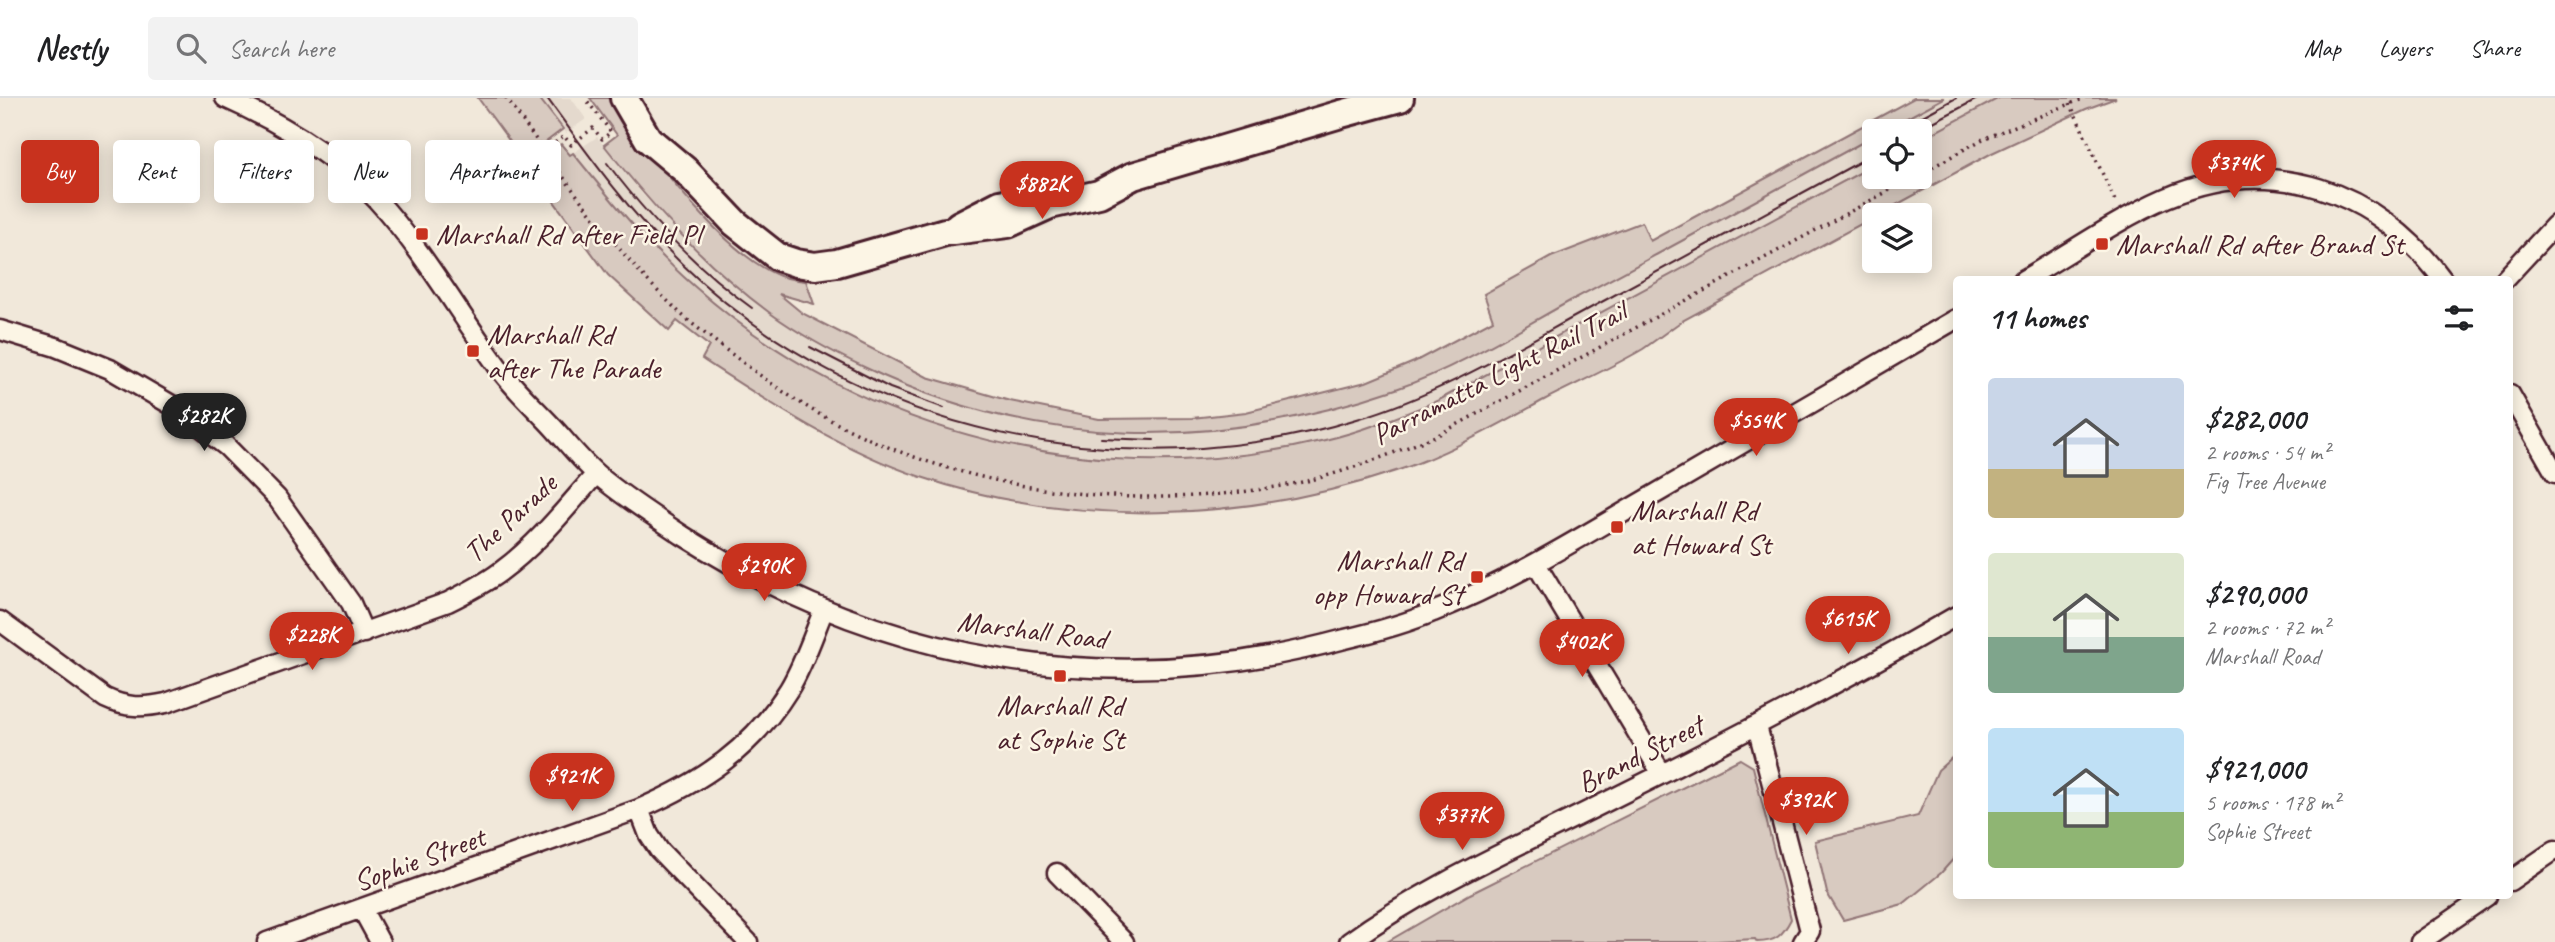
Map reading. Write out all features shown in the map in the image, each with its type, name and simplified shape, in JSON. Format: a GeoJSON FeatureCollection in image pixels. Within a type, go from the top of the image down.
{"type":"FeatureCollection","features":[{"type":"Feature","properties":{"kind":"main road"},"geometry":{"type":"LineString","coordinates":[[624,98],[648,139],[685,170],[735,223],[778,257],[815,266],[945,232],[1000,204],[1040,197],[1100,177],[1133,176],[1400,98]]}},
{"type":"Feature","properties":{"kind":"main road"},"geometry":{"type":"LineString","coordinates":[[639,98],[668,139],[685,170]]}},
{"type":"Feature","properties":{"kind":"street","name":"Marshall Road"},"geometry":{"type":"LineString","coordinates":[[225,98],[259,113],[329,156],[376,199],[408,238],[500,371],[596,474],[648,513],[710,552],[824,609],[937,646],[1026,663],[1092,669],[1172,669],[1276,656],[1381,630],[1431,613],[1536,564],[1953,320]]}},
{"type":"Feature","properties":{"kind":"street"},"geometry":{"type":"LineString","coordinates":[[2030,276],[2165,199],[2204,186],[2251,178],[2299,183],[2324,189],[2374,212],[2400,231],[2424,254],[2440,276]]}},
{"type":"Feature","properties":{"kind":"street"},"geometry":{"type":"LineString","coordinates":[[2508,276],[2555,225]]}},
{"type":"Feature","properties":{"kind":"street"},"geometry":{"type":"LineString","coordinates":[[0,330],[56,347],[110,369],[175,407],[226,446],[277,498],[351,603],[364,633]]}},
{"type":"Feature","properties":{"kind":"street"},"geometry":{"type":"LineString","coordinates":[[2513,399],[2555,473]]}},
{"type":"Feature","properties":{"kind":"street","name":"The Parade"},"geometry":{"type":"LineString","coordinates":[[0,621],[105,698],[119,705],[135,707],[166,703],[448,602],[499,573],[542,534],[596,474]]}},
{"type":"Feature","properties":{"kind":"street"},"geometry":{"type":"LineString","coordinates":[[1536,564],[1662,774]]}},
{"type":"Feature","properties":{"kind":"street","name":"Sophie Street"},"geometry":{"type":"LineString","coordinates":[[267,942],[639,809],[706,775],[748,741],[771,715],[802,665],[824,609]]}},
{"type":"Feature","properties":{"kind":"street","name":"Brand Street"},"geometry":{"type":"LineString","coordinates":[[1349,942],[1444,883],[1757,726],[1847,679],[1953,618]]}},
{"type":"Feature","properties":{"kind":"street"},"geometry":{"type":"LineString","coordinates":[[1757,726],[1810,931],[1803,942]]}},
{"type":"Feature","properties":{"kind":"street"},"geometry":{"type":"LineString","coordinates":[[639,809],[655,844],[748,942]]}},
{"type":"Feature","properties":{"kind":"street"},"geometry":{"type":"LineString","coordinates":[[2513,879],[2555,850]]}},
{"type":"Feature","properties":{"kind":"street"},"geometry":{"type":"LineString","coordinates":[[1057,873],[1124,942]]}},
{"type":"Feature","properties":{"kind":"street"},"geometry":{"type":"LineString","coordinates":[[2420,942],[2483,899]]}},
{"type":"Feature","properties":{"kind":"street"},"geometry":{"type":"LineString","coordinates":[[362,909],[380,942]]}},
{"type":"Feature","properties":{"kind":"path","name":"Parramatta Light Rail Trail"},"geometry":{"type":"LineString","coordinates":[[506,98],[536,140]]}},
{"type":"Feature","properties":{"kind":"path"},"geometry":{"type":"LineString","coordinates":[[559,140],[564,136],[571,145],[593,128],[602,139],[611,132],[584,98]]}},
{"type":"Feature","properties":{"kind":"path"},"geometry":{"type":"LineString","coordinates":[[1932,167],[1983,139],[2085,98]]}},
{"type":"Feature","properties":{"kind":"path"},"geometry":{"type":"LineString","coordinates":[[2070,103],[2124,221]]}},
{"type":"Feature","properties":{"kind":"path","name":"Parramatta Light Rail Trail"},"geometry":{"type":"LineString","coordinates":[[561,174],[604,233],[680,313],[759,376],[833,422],[899,451],[974,475],[1050,490],[1138,499],[1207,497],[1285,486],[1365,464],[1438,435],[1892,189]]}},
{"type":"Feature","properties":{"kind":"shaded area"},"geometry":{"type":"Polygon","coordinates":[[[478,98],[539,98],[563,129],[549,140],[509,140],[478,98]]]}},
{"type":"Feature","properties":{"kind":"shaded area"},"geometry":{"type":"Polygon","coordinates":[[[539,98],[571,98],[586,119],[566,133],[539,98]]]}},
{"type":"Feature","properties":{"kind":"shaded area"},"geometry":{"type":"Polygon","coordinates":[[[590,98],[608,98],[686,198],[734,246],[757,264],[780,276],[806,281],[814,304],[779,294],[802,313],[927,377],[1010,401],[1099,419],[1192,418],[1246,412],[1366,382],[1414,362],[1493,320],[1484,294],[1551,257],[1642,222],[1650,241],[1862,126],[1862,143],[1441,371],[1396,389],[1328,409],[1261,424],[1194,431],[1128,433],[1062,427],[996,415],[930,395],[864,367],[816,342],[747,295],[681,235],[604,145],[617,135],[590,98]]]}},
{"type":"Feature","properties":{"kind":"shaded area"},"geometry":{"type":"Polygon","coordinates":[[[1914,98],[1944,98],[1905,119],[1875,119],[1914,98]]]}},
{"type":"Feature","properties":{"kind":"shaded area"},"geometry":{"type":"Polygon","coordinates":[[[1944,98],[1999,98],[1932,134],[1932,119],[1905,119],[1944,98]]]}},
{"type":"Feature","properties":{"kind":"shaded area"},"geometry":{"type":"Polygon","coordinates":[[[1999,98],[2116,98],[2086,109],[1992,153],[1932,186],[1932,134],[1999,98]]]}},
{"type":"Feature","properties":{"kind":"shaded area"},"geometry":{"type":"Polygon","coordinates":[[[597,137],[642,194],[706,260],[772,315],[840,355],[906,387],[1015,420],[1095,432],[1283,421],[1400,387],[1518,329],[1862,143],[1862,171],[1439,400],[1364,429],[1326,440],[1276,450],[1176,461],[1050,453],[1000,444],[944,430],[878,404],[826,379],[762,341],[694,287],[646,240],[573,153],[597,137]]]}},
{"type":"Feature","properties":{"kind":"shaded area"},"geometry":{"type":"Polygon","coordinates":[[[561,144],[570,155],[573,153],[646,239],[694,286],[761,339],[834,382],[910,416],[990,441],[1073,455],[1157,460],[1241,455],[1354,432],[1439,400],[1862,171],[1862,189],[1926,189],[1900,203],[1862,203],[1862,223],[1682,321],[1631,356],[1434,456],[1396,471],[1338,488],[1279,501],[1219,509],[1098,511],[1038,505],[979,493],[891,466],[835,440],[702,359],[709,346],[677,321],[669,331],[608,275],[555,203],[561,203],[561,144]]]}},
{"type":"Feature","properties":{"kind":"shaded area"},"geometry":{"type":"Polygon","coordinates":[[[1953,757],[1953,859],[1941,873],[1903,904],[1843,920],[1827,893],[1815,841],[1918,816],[1938,770],[1953,757]]]}},
{"type":"Feature","properties":{"kind":"shaded area"},"geometry":{"type":"Polygon","coordinates":[[[1740,759],[1753,767],[1791,919],[1782,933],[1774,939],[1764,942],[1757,942],[1755,939],[1698,942],[1387,942],[1470,894],[1740,759]]]}},
{"type":"Feature","properties":{"kind":"tram line"},"geometry":{"type":"LineString","coordinates":[[547,98],[611,184],[663,245],[752,323],[829,370],[912,407],[998,433],[1088,447],[1178,449],[1269,440],[1387,409],[1445,385],[1502,356],[1862,161]]}},
{"type":"Feature","properties":{"kind":"tram line"},"geometry":{"type":"LineString","coordinates":[[1917,119],[1956,98]]}},
{"type":"Feature","properties":{"kind":"tram line"},"geometry":{"type":"LineString","coordinates":[[1932,123],[1979,98]]}},
{"type":"Feature","properties":{"kind":"tram line"},"geometry":{"type":"LineString","coordinates":[[607,163],[674,241],[711,276],[752,308]]}},
{"type":"Feature","properties":{"kind":"tram line"},"geometry":{"type":"LineString","coordinates":[[810,347],[890,388],[944,408]]}},
{"type":"Feature","properties":{"kind":"tram line"},"geometry":{"type":"LineString","coordinates":[[1101,438],[1154,440]]}},
{"type":"Feature","properties":{"kind":"place","name":"Marshall Rd after Field Pl"},"geometry":{"type":"Point","coordinates":[422,234]}},
{"type":"Feature","properties":{"kind":"place","name":"Marshall Rd after Brand St"},"geometry":{"type":"Point","coordinates":[2102,244]}},
{"type":"Feature","properties":{"kind":"place","name":"Marshall Rd after The Parade"},"geometry":{"type":"Point","coordinates":[473,351]}},
{"type":"Feature","properties":{"kind":"place","name":"Marshall Rd at Howard St"},"geometry":{"type":"Point","coordinates":[1617,527]}},
{"type":"Feature","properties":{"kind":"place","name":"Marshall Rd opp Howard St"},"geometry":{"type":"Point","coordinates":[1477,577]}},
{"type":"Feature","properties":{"kind":"place","name":"Marshall Rd at Sophie St"},"geometry":{"type":"Point","coordinates":[1060,676]}}]}
